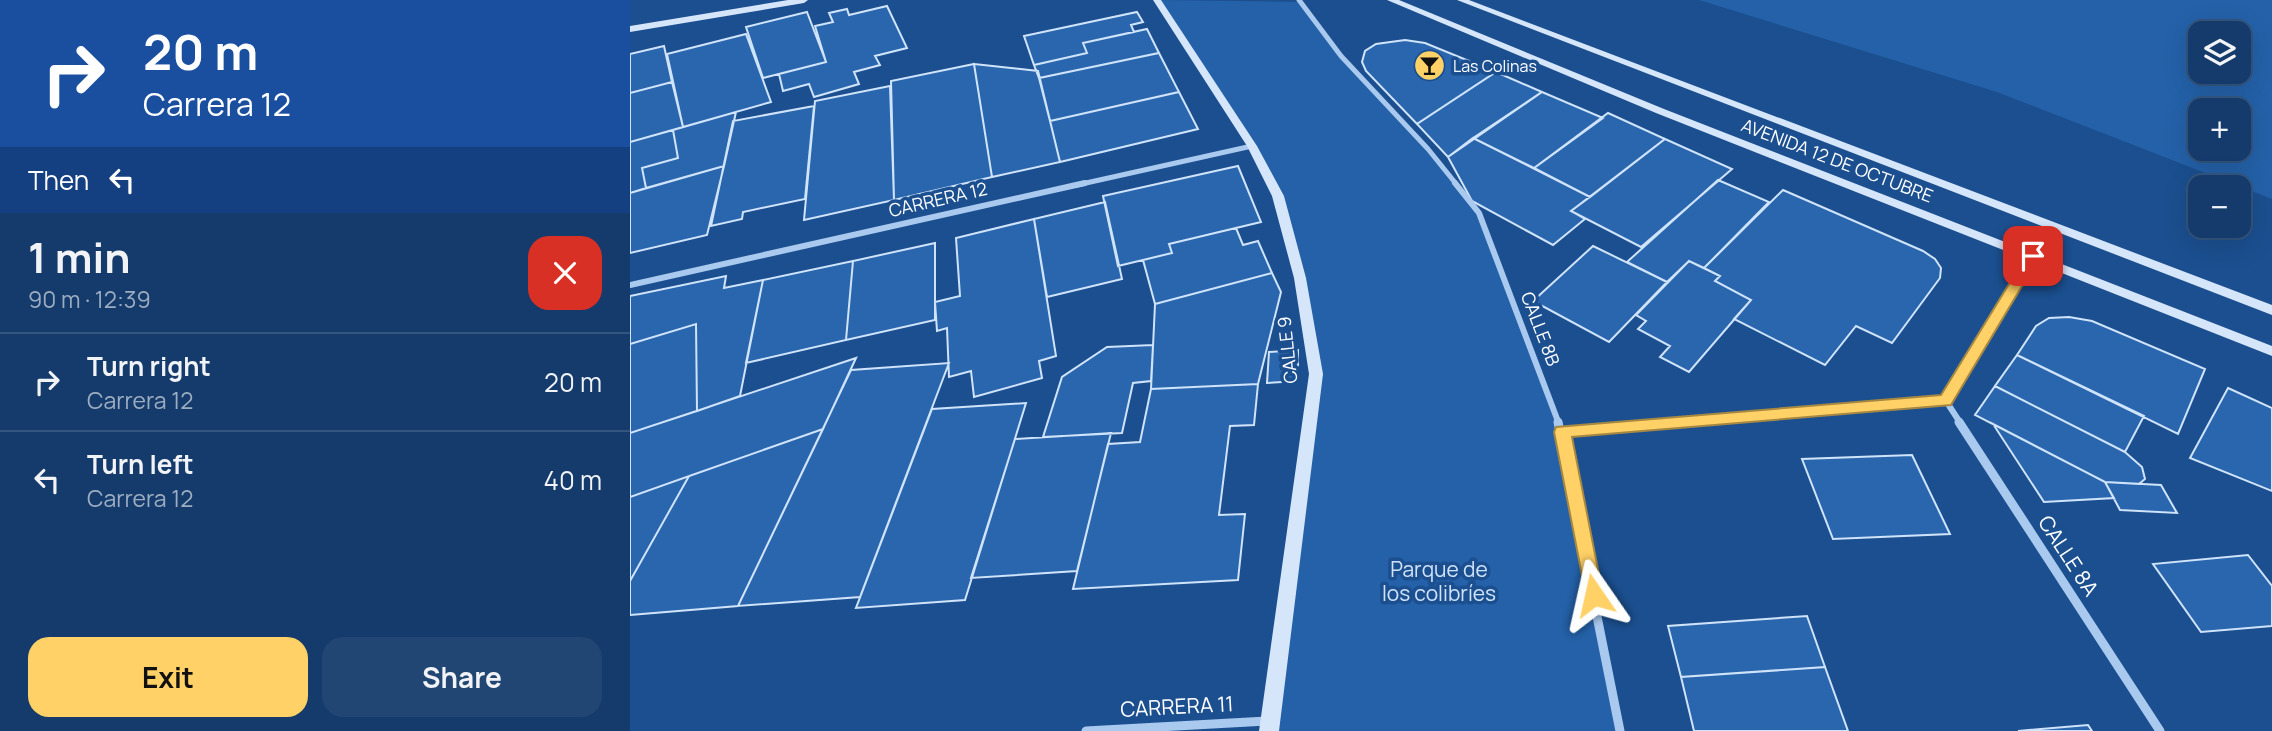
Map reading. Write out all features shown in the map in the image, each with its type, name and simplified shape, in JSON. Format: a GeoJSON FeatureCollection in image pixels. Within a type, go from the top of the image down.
{"type":"FeatureCollection","features":[{"type":"Feature","properties":{"kind":"main road"},"geometry":{"type":"LineString","coordinates":[[630,27],[804,0]]}},
{"type":"Feature","properties":{"kind":"main road","name":"CALLE 9"},"geometry":{"type":"LineString","coordinates":[[1157,0],[1252,146],[1278,196],[1300,278],[1316,374],[1270,726]]}},
{"type":"Feature","properties":{"kind":"main road","name":"AVENIDA 12 DE OCTUBRE"},"geometry":{"type":"LineString","coordinates":[[1391,0],[1660,111],[2272,351]]}},
{"type":"Feature","properties":{"kind":"main road","name":"AVENIDA 12 DE OCTUBRE"},"geometry":{"type":"LineString","coordinates":[[1461,0],[2272,310]]}},
{"type":"Feature","properties":{"kind":"street","name":"CALLE 8B"},"geometry":{"type":"LineString","coordinates":[[1299,0],[1341,56],[1428,149],[1479,213],[1562,432],[1620,731]]}},
{"type":"Feature","properties":{"kind":"street","name":"CARRERA 12"},"geometry":{"type":"LineString","coordinates":[[630,285],[1252,146]]}},
{"type":"Feature","properties":{"kind":"street"},"geometry":{"type":"LineString","coordinates":[[1562,432],[1946,401],[2033,256]]}},
{"type":"Feature","properties":{"kind":"street","name":"CALLE 8A"},"geometry":{"type":"LineString","coordinates":[[1946,401],[2160,731]]}},
{"type":"Feature","properties":{"kind":"street","name":"CARRERA 11"},"geometry":{"type":"LineString","coordinates":[[1086,731],[1270,726]]}},
{"type":"Feature","properties":{"kind":"green space","name":"Parque de los colibríes"},"geometry":{"type":"Polygon","coordinates":[[[1157,0],[1299,2],[1341,56],[1428,149],[1479,213],[1562,432],[1620,731],[1269,731],[1316,374],[1278,196],[1252,146],[1157,0]]]}},
{"type":"Feature","properties":{"kind":"green space"},"geometry":{"type":"Polygon","coordinates":[[[1699,0],[2272,0],[2272,199],[2251,191],[2251,175],[2210,175],[1997,92],[1699,0]]]}},
{"type":"Feature","properties":{"kind":"building"},"geometry":{"type":"Polygon","coordinates":[[[887,6],[907,48],[875,56],[880,65],[854,72],[859,84],[814,97],[809,84],[783,91],[779,74],[826,62],[815,26],[833,22],[829,13],[847,9],[849,15],[887,6]]]}},
{"type":"Feature","properties":{"kind":"building"},"geometry":{"type":"Polygon","coordinates":[[[807,12],[826,62],[763,78],[746,27],[807,12]]]}},
{"type":"Feature","properties":{"kind":"building"},"geometry":{"type":"Polygon","coordinates":[[[1137,12],[1143,22],[1131,25],[1134,32],[1083,43],[1087,53],[1034,65],[1024,36],[1137,12]]]}},
{"type":"Feature","properties":{"kind":"building"},"geometry":{"type":"Polygon","coordinates":[[[1147,29],[1159,53],[1039,78],[1034,65],[1087,53],[1083,43],[1147,29]]]}},
{"type":"Feature","properties":{"kind":"building"},"geometry":{"type":"Polygon","coordinates":[[[746,34],[771,102],[683,127],[667,54],[746,34]]]}},
{"type":"Feature","properties":{"kind":"building"},"geometry":{"type":"Polygon","coordinates":[[[1405,40],[1425,43],[1496,72],[1417,124],[1366,71],[1362,62],[1365,51],[1376,44],[1405,40]]]}},
{"type":"Feature","properties":{"kind":"building"},"geometry":{"type":"Polygon","coordinates":[[[664,46],[672,82],[630,93],[630,54],[664,46]]]}},
{"type":"Feature","properties":{"kind":"building"},"geometry":{"type":"Polygon","coordinates":[[[1159,53],[1179,92],[1050,121],[1039,78],[1159,53]]]}},
{"type":"Feature","properties":{"kind":"building"},"geometry":{"type":"Polygon","coordinates":[[[974,64],[1038,71],[1060,162],[992,177],[974,64]]]}},
{"type":"Feature","properties":{"kind":"building"},"geometry":{"type":"Polygon","coordinates":[[[974,64],[992,177],[894,200],[891,81],[974,64]]]}},
{"type":"Feature","properties":{"kind":"building"},"geometry":{"type":"Polygon","coordinates":[[[1496,72],[1542,92],[1448,157],[1417,124],[1496,72]]]}},
{"type":"Feature","properties":{"kind":"building"},"geometry":{"type":"Polygon","coordinates":[[[672,82],[683,127],[630,142],[630,93],[672,82]]]}},
{"type":"Feature","properties":{"kind":"building"},"geometry":{"type":"Polygon","coordinates":[[[890,86],[894,200],[804,220],[815,101],[890,86]]]}},
{"type":"Feature","properties":{"kind":"building"},"geometry":{"type":"Polygon","coordinates":[[[1179,92],[1198,129],[1060,162],[1050,121],[1179,92]]]}},
{"type":"Feature","properties":{"kind":"building"},"geometry":{"type":"Polygon","coordinates":[[[1542,92],[1603,118],[1534,168],[1473,138],[1542,92]]]}},
{"type":"Feature","properties":{"kind":"building"},"geometry":{"type":"Polygon","coordinates":[[[814,106],[805,199],[743,212],[742,219],[711,226],[733,121],[814,106]]]}},
{"type":"Feature","properties":{"kind":"building"},"geometry":{"type":"Polygon","coordinates":[[[736,112],[724,166],[646,188],[642,168],[678,158],[673,130],[736,112]]]}},
{"type":"Feature","properties":{"kind":"building"},"geometry":{"type":"Polygon","coordinates":[[[1608,113],[1665,139],[1590,197],[1534,168],[1608,113]]]}},
{"type":"Feature","properties":{"kind":"building"},"geometry":{"type":"Polygon","coordinates":[[[673,130],[678,158],[642,168],[646,188],[630,193],[630,142],[673,130]]]}},
{"type":"Feature","properties":{"kind":"building"},"geometry":{"type":"Polygon","coordinates":[[[1473,138],[1590,197],[1571,211],[1585,219],[1553,245],[1472,201],[1448,157],[1473,138]]]}},
{"type":"Feature","properties":{"kind":"building"},"geometry":{"type":"Polygon","coordinates":[[[1665,139],[1732,169],[1641,247],[1571,211],[1665,139]]]}},
{"type":"Feature","properties":{"kind":"building"},"geometry":{"type":"Polygon","coordinates":[[[724,166],[707,235],[630,253],[630,193],[724,166]]]}},
{"type":"Feature","properties":{"kind":"building"},"geometry":{"type":"Polygon","coordinates":[[[1238,166],[1261,222],[1169,244],[1172,253],[1118,266],[1103,196],[1238,166]]]}},
{"type":"Feature","properties":{"kind":"building"},"geometry":{"type":"Polygon","coordinates":[[[1718,180],[1769,202],[1704,268],[1689,261],[1667,282],[1627,262],[1718,180]]]}},
{"type":"Feature","properties":{"kind":"building"},"geometry":{"type":"Polygon","coordinates":[[[1783,190],[1923,251],[1935,259],[1941,268],[1940,278],[1892,343],[1856,326],[1825,365],[1734,319],[1751,300],[1715,281],[1720,276],[1704,268],[1783,190]]]}},
{"type":"Feature","properties":{"kind":"building"},"geometry":{"type":"Polygon","coordinates":[[[1105,202],[1122,279],[1047,297],[1034,219],[1105,202]]]}},
{"type":"Feature","properties":{"kind":"building"},"geometry":{"type":"Polygon","coordinates":[[[1034,219],[1056,356],[1039,361],[1042,378],[974,397],[971,371],[949,377],[947,328],[937,331],[935,302],[960,296],[956,238],[1034,219]]]}},
{"type":"Feature","properties":{"kind":"building"},"geometry":{"type":"Polygon","coordinates":[[[1236,228],[1243,245],[1258,241],[1272,273],[1155,304],[1143,260],[1172,253],[1169,244],[1236,228]]]}},
{"type":"Feature","properties":{"kind":"building"},"geometry":{"type":"Polygon","coordinates":[[[935,243],[935,320],[846,340],[853,261],[935,243]]]}},
{"type":"Feature","properties":{"kind":"building"},"geometry":{"type":"Polygon","coordinates":[[[1593,246],[1667,282],[1609,342],[1533,301],[1593,246]]]}},
{"type":"Feature","properties":{"kind":"building"},"geometry":{"type":"Polygon","coordinates":[[[853,261],[846,340],[746,363],[763,280],[853,261]]]}},
{"type":"Feature","properties":{"kind":"building"},"geometry":{"type":"Polygon","coordinates":[[[1689,261],[1720,276],[1715,281],[1751,300],[1689,372],[1660,357],[1670,346],[1638,329],[1646,321],[1636,315],[1689,261]]]}},
{"type":"Feature","properties":{"kind":"building"},"geometry":{"type":"Polygon","coordinates":[[[1272,273],[1281,292],[1258,384],[1151,389],[1155,304],[1272,273]]]}},
{"type":"Feature","properties":{"kind":"building"},"geometry":{"type":"Polygon","coordinates":[[[726,276],[724,288],[763,280],[740,396],[697,411],[696,324],[630,344],[630,296],[726,276]]]}},
{"type":"Feature","properties":{"kind":"building"},"geometry":{"type":"Polygon","coordinates":[[[2069,317],[2092,321],[2205,369],[2178,434],[2017,355],[2036,326],[2049,318],[2069,317]]]}},
{"type":"Feature","properties":{"kind":"building"},"geometry":{"type":"Polygon","coordinates":[[[696,324],[697,411],[630,433],[630,344],[696,324]]]}},
{"type":"Feature","properties":{"kind":"building"},"geometry":{"type":"Polygon","coordinates":[[[1153,345],[1151,381],[1133,383],[1122,433],[1043,437],[1062,377],[1107,347],[1153,345]]]}},
{"type":"Feature","properties":{"kind":"building"},"geometry":{"type":"Polygon","coordinates":[[[1298,350],[1298,381],[1267,383],[1269,352],[1298,350]]]}},
{"type":"Feature","properties":{"kind":"building"},"geometry":{"type":"Polygon","coordinates":[[[2017,355],[2144,416],[2125,452],[1995,386],[2017,355]]]}},
{"type":"Feature","properties":{"kind":"building"},"geometry":{"type":"Polygon","coordinates":[[[856,358],[823,429],[630,497],[630,433],[856,358]]]}},
{"type":"Feature","properties":{"kind":"building"},"geometry":{"type":"Polygon","coordinates":[[[949,363],[860,597],[738,606],[851,370],[949,363]]]}},
{"type":"Feature","properties":{"kind":"building"},"geometry":{"type":"Polygon","coordinates":[[[1258,384],[1254,425],[1230,426],[1219,515],[1245,514],[1238,580],[1073,589],[1108,444],[1140,442],[1151,389],[1258,384]]]}},
{"type":"Feature","properties":{"kind":"building"},"geometry":{"type":"Polygon","coordinates":[[[1995,386],[2125,452],[2142,467],[2145,479],[2139,484],[2105,482],[1975,415],[1995,386]]]}},
{"type":"Feature","properties":{"kind":"building"},"geometry":{"type":"Polygon","coordinates":[[[2228,388],[2272,408],[2272,491],[2190,458],[2228,388]]]}},
{"type":"Feature","properties":{"kind":"building"},"geometry":{"type":"Polygon","coordinates":[[[1026,403],[965,600],[856,608],[932,409],[1026,403]]]}},
{"type":"Feature","properties":{"kind":"building"},"geometry":{"type":"Polygon","coordinates":[[[1993,424],[2105,482],[2114,498],[2044,502],[1993,424]]]}},
{"type":"Feature","properties":{"kind":"building"},"geometry":{"type":"Polygon","coordinates":[[[823,429],[738,606],[630,615],[630,581],[689,476],[823,429]]]}},
{"type":"Feature","properties":{"kind":"building"},"geometry":{"type":"Polygon","coordinates":[[[1111,433],[1077,571],[971,578],[1015,439],[1111,433]]]}},
{"type":"Feature","properties":{"kind":"building"},"geometry":{"type":"Polygon","coordinates":[[[1912,455],[1950,534],[1833,539],[1802,459],[1912,455]]]}},
{"type":"Feature","properties":{"kind":"building"},"geometry":{"type":"Polygon","coordinates":[[[689,476],[630,581],[630,497],[689,476]]]}},
{"type":"Feature","properties":{"kind":"building"},"geometry":{"type":"Polygon","coordinates":[[[2105,482],[2161,485],[2177,513],[2120,510],[2105,482]]]}},
{"type":"Feature","properties":{"kind":"building"},"geometry":{"type":"Polygon","coordinates":[[[2248,555],[2272,586],[2272,626],[2201,632],[2153,564],[2248,555]]]}},
{"type":"Feature","properties":{"kind":"building"},"geometry":{"type":"Polygon","coordinates":[[[1807,616],[1825,667],[1681,677],[1668,626],[1807,616]]]}},
{"type":"Feature","properties":{"kind":"building"},"geometry":{"type":"Polygon","coordinates":[[[1825,667],[1848,731],[1694,731],[1681,677],[1825,667]]]}},
{"type":"Feature","properties":{"kind":"building"},"geometry":{"type":"Polygon","coordinates":[[[2088,725],[2092,731],[2018,731],[2088,725]]]}},
{"type":"Feature","properties":{"kind":"place","name":"Las Colinas"},"geometry":{"type":"Point","coordinates":[1430,66]}},
{"type":"Feature","properties":{"kind":"route"},"geometry":{"type":"LineString","coordinates":[[1594,595],[1562,432],[1946,401],[2033,256]]}}]}
